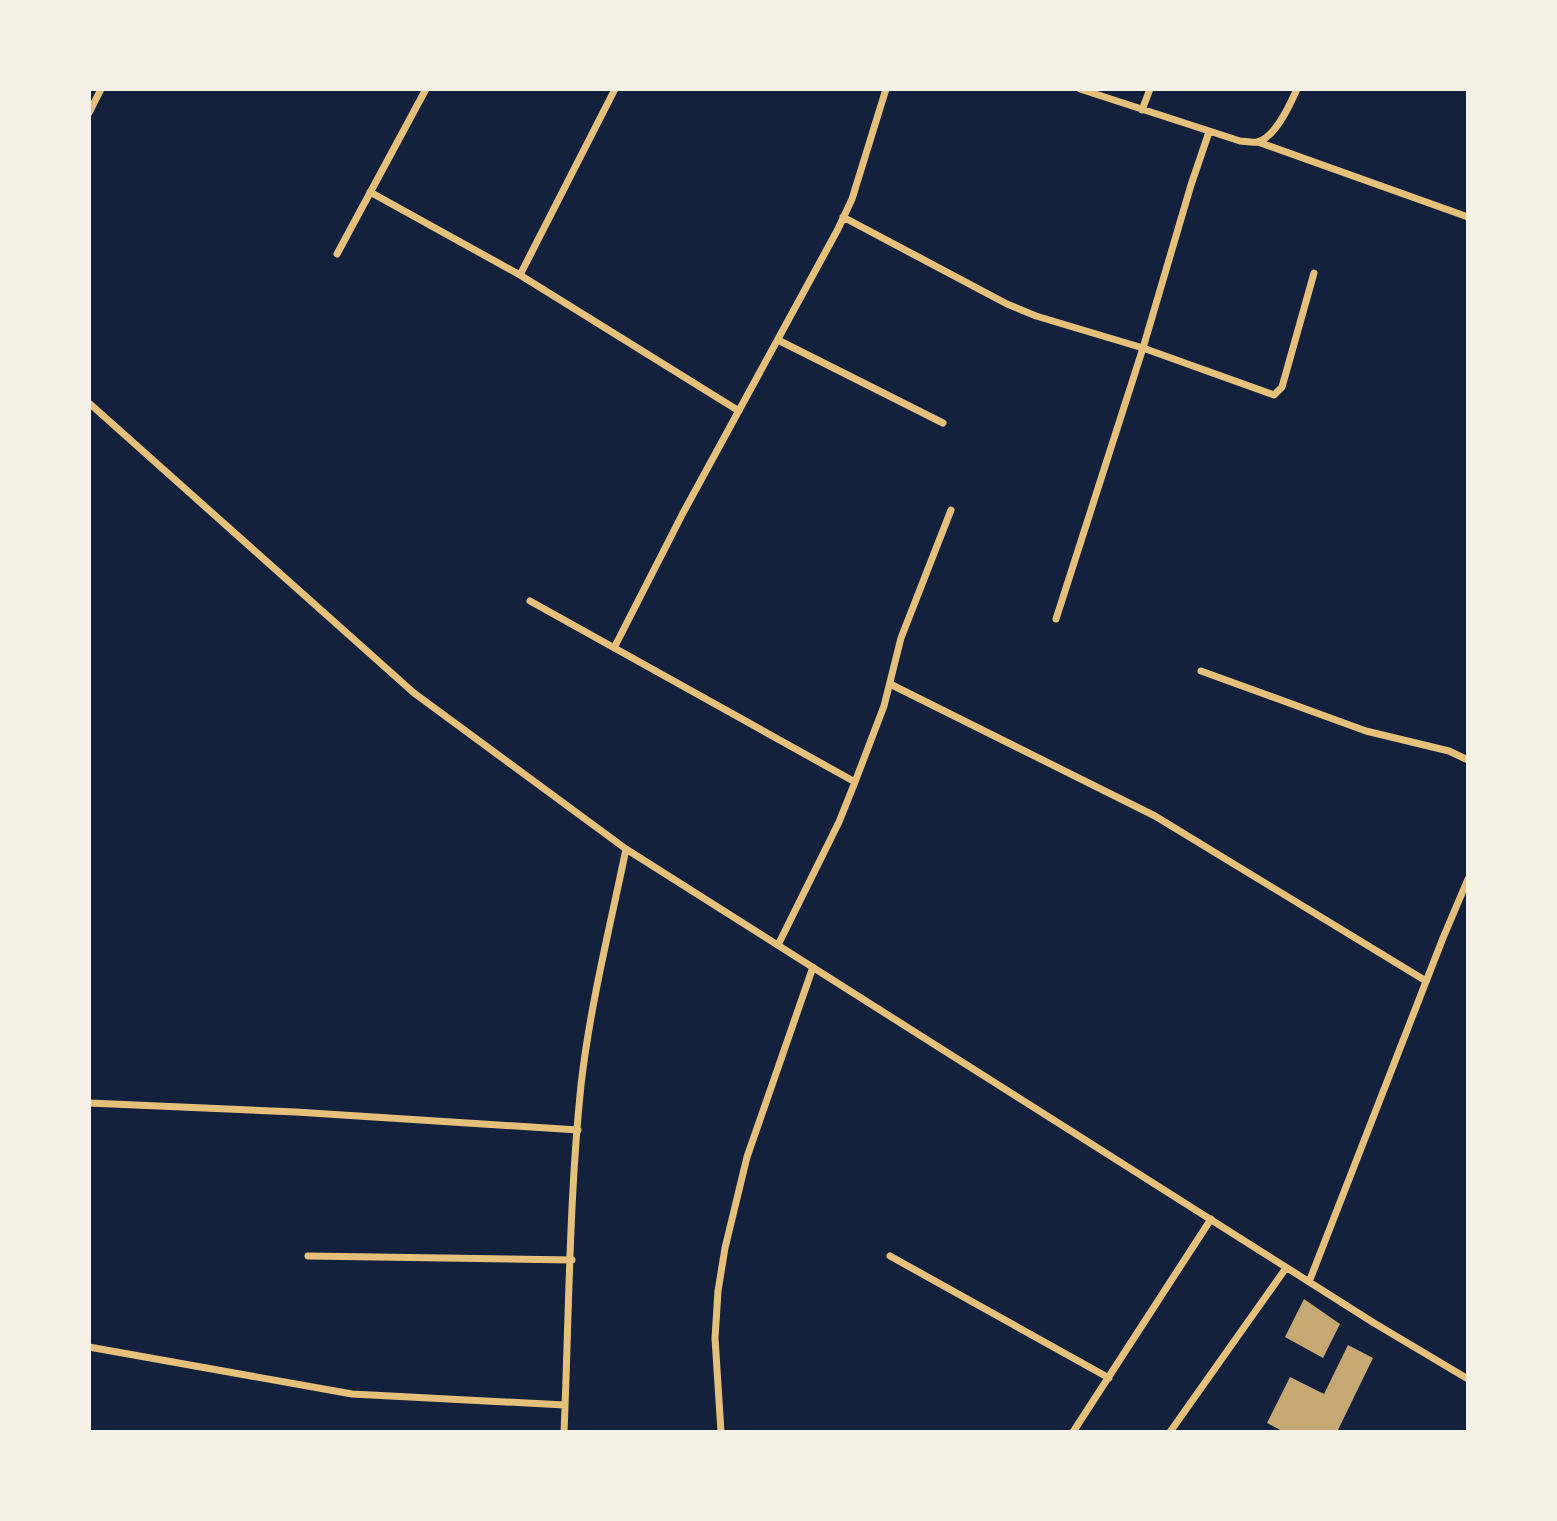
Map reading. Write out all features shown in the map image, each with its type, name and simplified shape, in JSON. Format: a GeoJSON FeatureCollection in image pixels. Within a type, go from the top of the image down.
{"type":"FeatureCollection","features":[{"type":"Feature","properties":{"kind":"street"},"geometry":{"type":"LineString","coordinates":[[89,113],[92,99],[101,89]]}},
{"type":"Feature","properties":{"kind":"street"},"geometry":{"type":"LineString","coordinates":[[337,254],[426,89]]}},
{"type":"Feature","properties":{"kind":"street"},"geometry":{"type":"LineString","coordinates":[[520,275],[615,89]]}},
{"type":"Feature","properties":{"kind":"street"},"geometry":{"type":"LineString","coordinates":[[614,648],[844,217],[870,146],[886,89]]}},
{"type":"Feature","properties":{"kind":"street"},"geometry":{"type":"LineString","coordinates":[[1080,89],[1209,132],[1240,141],[1258,142],[1468,217]]}},
{"type":"Feature","properties":{"kind":"street"},"geometry":{"type":"LineString","coordinates":[[1142,110],[1150,89]]}},
{"type":"Feature","properties":{"kind":"street"},"geometry":{"type":"LineString","coordinates":[[1258,142],[1270,133],[1287,113],[1297,89]]}},
{"type":"Feature","properties":{"kind":"street"},"geometry":{"type":"LineString","coordinates":[[1056,619],[1209,132]]}},
{"type":"Feature","properties":{"kind":"street"},"geometry":{"type":"LineString","coordinates":[[370,192],[520,275],[739,411]]}},
{"type":"Feature","properties":{"kind":"street"},"geometry":{"type":"LineString","coordinates":[[844,217],[1007,304],[1036,316],[1143,348],[1274,395],[1282,387],[1314,273]]}},
{"type":"Feature","properties":{"kind":"street"},"geometry":{"type":"LineString","coordinates":[[778,340],[943,423]]}},
{"type":"Feature","properties":{"kind":"street"},"geometry":{"type":"LineString","coordinates":[[89,403],[414,693],[626,849],[1286,1268],[1468,1379]]}},
{"type":"Feature","properties":{"kind":"street"},"geometry":{"type":"LineString","coordinates":[[778,945],[839,822],[872,740],[901,638],[951,510]]}},
{"type":"Feature","properties":{"kind":"street"},"geometry":{"type":"LineString","coordinates":[[530,601],[855,782]]}},
{"type":"Feature","properties":{"kind":"street"},"geometry":{"type":"LineString","coordinates":[[1200,671],[1366,731],[1449,751],[1468,760]]}},
{"type":"Feature","properties":{"kind":"street"},"geometry":{"type":"LineString","coordinates":[[890,684],[1155,816],[1426,981]]}},
{"type":"Feature","properties":{"kind":"street"},"geometry":{"type":"LineString","coordinates":[[564,1432],[578,1130],[587,1040],[626,849]]}},
{"type":"Feature","properties":{"kind":"street"},"geometry":{"type":"LineString","coordinates":[[1309,1282],[1468,879]]}},
{"type":"Feature","properties":{"kind":"street"},"geometry":{"type":"LineString","coordinates":[[721,1432],[715,1338],[718,1291],[725,1248],[747,1157],[813,967]]}},
{"type":"Feature","properties":{"kind":"street"},"geometry":{"type":"LineString","coordinates":[[89,1103],[310,1113],[578,1130]]}},
{"type":"Feature","properties":{"kind":"street"},"geometry":{"type":"LineString","coordinates":[[1073,1432],[1211,1220]]}},
{"type":"Feature","properties":{"kind":"street"},"geometry":{"type":"LineString","coordinates":[[309,1256],[572,1260]]}},
{"type":"Feature","properties":{"kind":"street"},"geometry":{"type":"LineString","coordinates":[[890,1256],[1109,1378]]}},
{"type":"Feature","properties":{"kind":"street"},"geometry":{"type":"LineString","coordinates":[[1170,1432],[1286,1268]]}},
{"type":"Feature","properties":{"kind":"street"},"geometry":{"type":"LineString","coordinates":[[89,1347],[352,1394],[565,1405]]}},
{"type":"Feature","properties":{"kind":"building"},"geometry":{"type":"Polygon","coordinates":[[[1304,1299],[1340,1324],[1323,1358],[1285,1337],[1304,1299]]]}},
{"type":"Feature","properties":{"kind":"building"},"geometry":{"type":"Polygon","coordinates":[[[1348,1345],[1373,1358],[1337,1432],[1284,1432],[1267,1423],[1290,1377],[1324,1394],[1348,1345]]]}}]}
